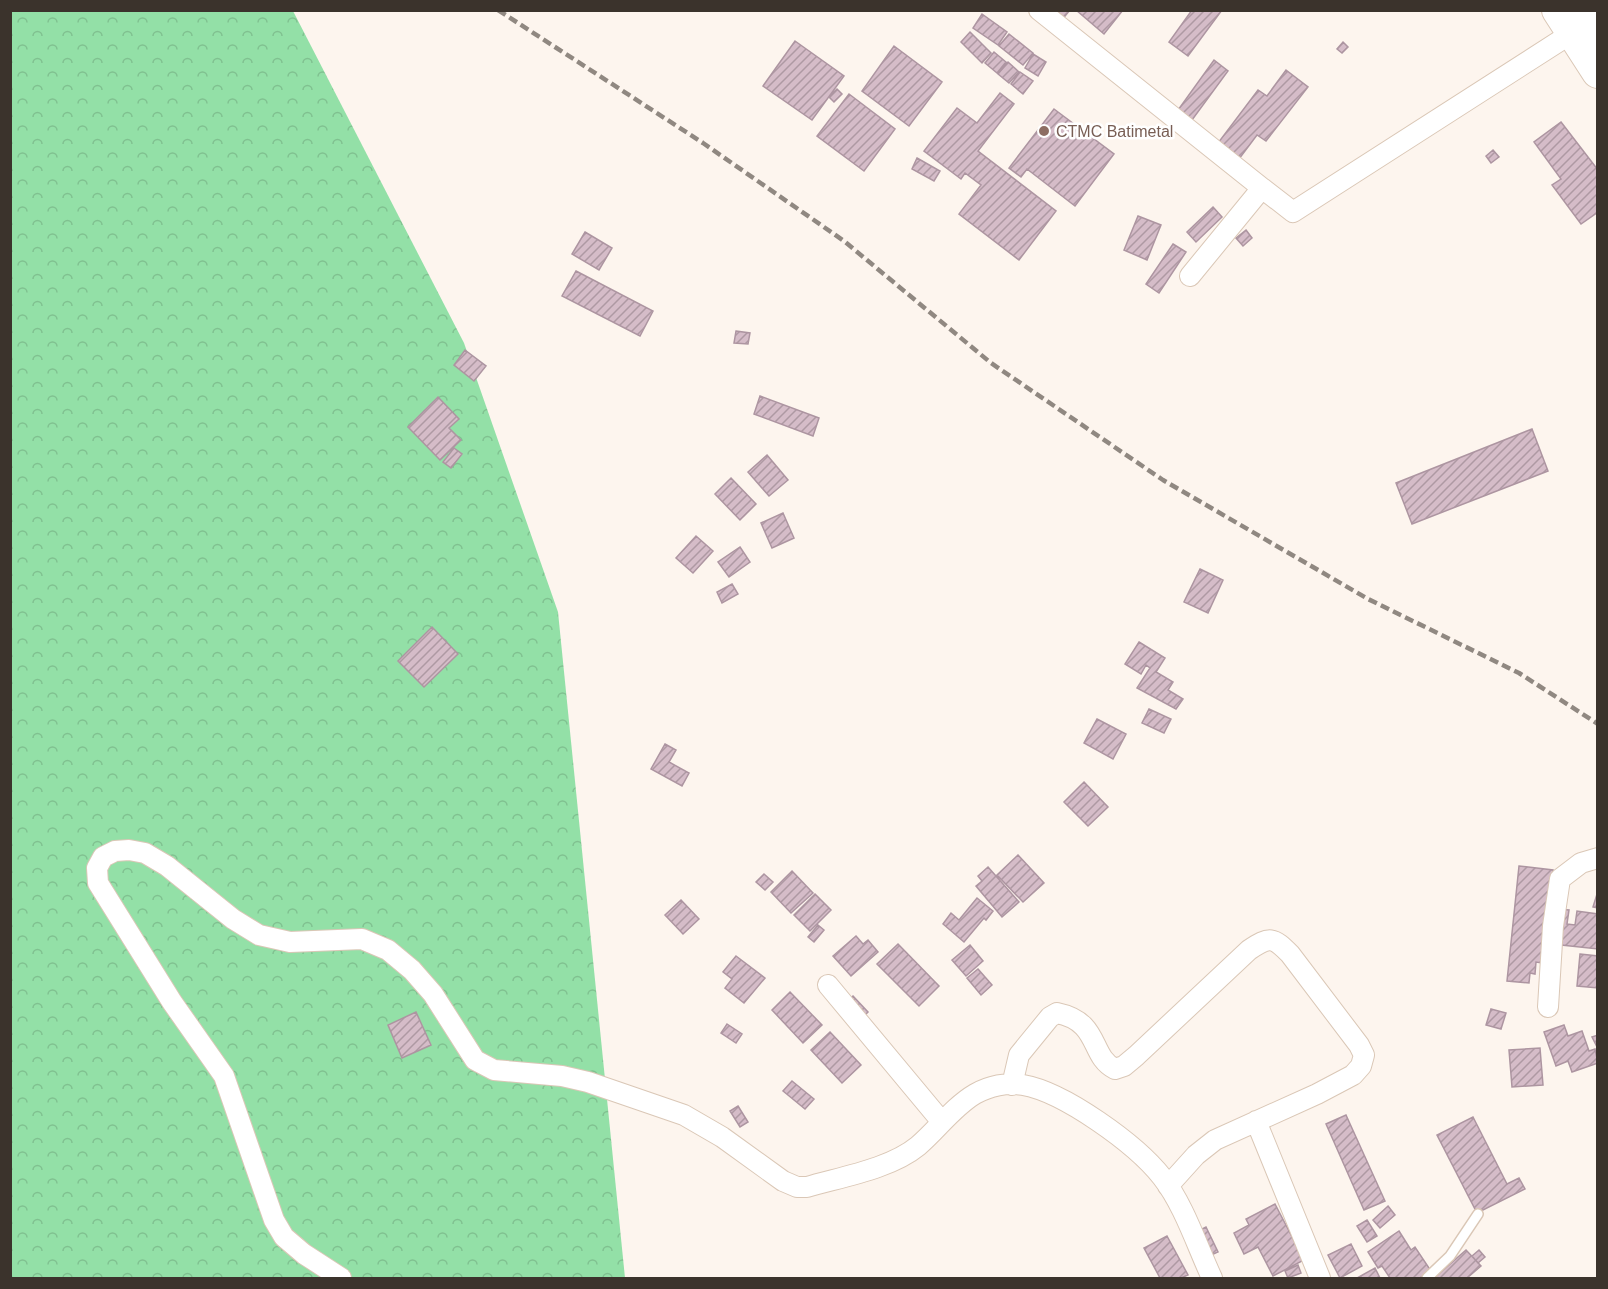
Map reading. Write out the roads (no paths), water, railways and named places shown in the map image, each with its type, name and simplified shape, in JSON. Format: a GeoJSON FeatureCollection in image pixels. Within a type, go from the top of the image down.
{"type":"FeatureCollection","features":[{"type":"Feature","properties":{"kind":"highway"},"geometry":{"type":"LineString","coordinates":[[1579,19],[1598,72]]}},
{"type":"Feature","properties":{"kind":"street"},"geometry":{"type":"LineString","coordinates":[[1038,10],[1293,212],[1579,19]]}},
{"type":"Feature","properties":{"kind":"street"},"geometry":{"type":"LineString","coordinates":[[1190,276],[1262,188]]}},
{"type":"Feature","properties":{"kind":"street"},"geometry":{"type":"LineString","coordinates":[[341,1278],[304,1254],[284,1237],[274,1220],[224,1076],[172,1002],[98,883],[97,868],[103,857],[115,851],[129,850],[145,853],[167,866],[233,919],[259,935],[290,942],[362,939],[388,950],[412,970],[433,994],[475,1060],[494,1070],[562,1076],[588,1082],[684,1115],[722,1137],[765,1170],[796,1187],[807,1187],[888,1163],[916,1148],[975,1094],[1001,1084],[1023,1085],[1060,1097],[1131,1144],[1161,1176],[1212,1278]]}},
{"type":"Feature","properties":{"kind":"street"},"geometry":{"type":"LineString","coordinates":[[1548,1007],[1553,926],[1560,879],[1581,863],[1598,858]]}},
{"type":"Feature","properties":{"kind":"street"},"geometry":{"type":"LineString","coordinates":[[1012,1085],[1019,1055],[1050,1017],[1057,1013],[1071,1016],[1089,1030],[1105,1060],[1115,1069],[1124,1066],[1249,950],[1264,940],[1272,939],[1278,942],[1290,954],[1359,1045],[1364,1055],[1361,1066],[1353,1075],[1317,1094],[1215,1140],[1196,1155],[1168,1186]]}},
{"type":"Feature","properties":{"kind":"street"},"geometry":{"type":"LineString","coordinates":[[828,985],[942,1122]]}},
{"type":"Feature","properties":{"kind":"street"},"geometry":{"type":"LineString","coordinates":[[1256,1121],[1320,1278]]}},
{"type":"Feature","properties":{"kind":"lane"},"geometry":{"type":"LineString","coordinates":[[1427,1278],[1450,1256],[1478,1214]]}},
{"type":"Feature","properties":{"kind":"railway"},"geometry":{"type":"LineString","coordinates":[[498,10],[703,143],[844,241],[991,363],[1163,480],[1368,599],[1519,673],[1598,724]]}},
{"type":"Feature","properties":{"kind":"place","name":"CTMC Batimetal"},"geometry":{"type":"Point","coordinates":[1044,131]}}]}
